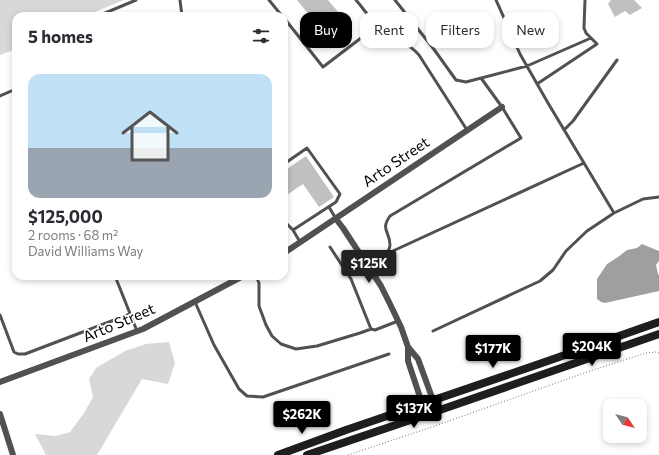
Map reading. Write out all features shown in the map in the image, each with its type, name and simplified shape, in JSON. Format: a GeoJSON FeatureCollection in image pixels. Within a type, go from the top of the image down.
{"type":"FeatureCollection","features":[{"type":"Feature","properties":{"kind":"main road"},"geometry":{"type":"LineString","coordinates":[[278,455],[659,322]]}},
{"type":"Feature","properties":{"kind":"main road"},"geometry":{"type":"LineString","coordinates":[[307,455],[659,334]]}},
{"type":"Feature","properties":{"kind":"street","name":"Arto Street"},"geometry":{"type":"LineString","coordinates":[[288,250],[502,107]]}},
{"type":"Feature","properties":{"kind":"street"},"geometry":{"type":"LineString","coordinates":[[336,218],[381,286],[398,321],[408,347],[418,359],[437,411]]}},
{"type":"Feature","properties":{"kind":"street","name":"Arto Street"},"geometry":{"type":"LineString","coordinates":[[0,382],[137,331],[236,280]]}},
{"type":"Feature","properties":{"kind":"street"},"geometry":{"type":"LineString","coordinates":[[408,347],[408,361],[426,415]]}},
{"type":"Feature","properties":{"kind":"street"},"geometry":{"type":"LineString","coordinates":[[0,414],[13,455]]}},
{"type":"Feature","properties":{"kind":"lane"},"geometry":{"type":"LineString","coordinates":[[108,12],[136,0]]}},
{"type":"Feature","properties":{"kind":"lane"},"geometry":{"type":"LineString","coordinates":[[180,0],[182,12]]}},
{"type":"Feature","properties":{"kind":"lane"},"geometry":{"type":"LineString","coordinates":[[269,0],[279,12]]}},
{"type":"Feature","properties":{"kind":"lane"},"geometry":{"type":"LineString","coordinates":[[356,0],[366,12]]}},
{"type":"Feature","properties":{"kind":"lane"},"geometry":{"type":"LineString","coordinates":[[395,0],[434,48],[456,80],[466,82],[527,66],[591,38]]}},
{"type":"Feature","properties":{"kind":"lane"},"geometry":{"type":"LineString","coordinates":[[496,0],[520,54],[614,213]]}},
{"type":"Feature","properties":{"kind":"lane"},"geometry":{"type":"LineString","coordinates":[[537,84],[597,44],[586,33],[584,28],[585,0]]}},
{"type":"Feature","properties":{"kind":"lane"},"geometry":{"type":"LineString","coordinates":[[288,23],[323,68],[360,40]]}},
{"type":"Feature","properties":{"kind":"lane"},"geometry":{"type":"LineString","coordinates":[[412,48],[444,93],[467,130]]}},
{"type":"Feature","properties":{"kind":"lane"},"geometry":{"type":"LineString","coordinates":[[564,130],[573,122],[617,60]]}},
{"type":"Feature","properties":{"kind":"lane"},"geometry":{"type":"LineString","coordinates":[[387,254],[390,246],[385,227],[386,221],[390,216],[520,138],[502,107],[481,78]]}},
{"type":"Feature","properties":{"kind":"lane"},"geometry":{"type":"LineString","coordinates":[[0,96],[12,91]]}},
{"type":"Feature","properties":{"kind":"lane"},"geometry":{"type":"LineString","coordinates":[[288,161],[307,148],[340,194],[336,202],[293,230]]}},
{"type":"Feature","properties":{"kind":"lane"},"geometry":{"type":"LineString","coordinates":[[370,268],[387,254],[395,250],[584,164]]}},
{"type":"Feature","properties":{"kind":"lane"},"geometry":{"type":"LineString","coordinates":[[433,331],[540,281],[553,270],[566,251],[587,231],[614,213],[643,199],[659,197]]}},
{"type":"Feature","properties":{"kind":"lane"},"geometry":{"type":"LineString","coordinates":[[329,207],[336,218]]}},
{"type":"Feature","properties":{"kind":"lane"},"geometry":{"type":"LineString","coordinates":[[288,225],[293,230],[300,242]]}},
{"type":"Feature","properties":{"kind":"lane"},"geometry":{"type":"LineString","coordinates":[[330,246],[351,279],[371,328]]}},
{"type":"Feature","properties":{"kind":"lane"},"geometry":{"type":"LineString","coordinates":[[117,280],[137,331]]}},
{"type":"Feature","properties":{"kind":"lane"},"geometry":{"type":"LineString","coordinates":[[258,280],[260,306],[266,325],[272,336],[281,344],[296,349],[317,346],[360,333],[371,328],[375,330],[398,321]]}},
{"type":"Feature","properties":{"kind":"lane"},"geometry":{"type":"LineString","coordinates":[[195,302],[214,345],[239,389],[247,396],[263,397],[389,354]]}},
{"type":"Feature","properties":{"kind":"lane"},"geometry":{"type":"LineString","coordinates":[[0,315],[14,352],[18,354],[26,354],[130,314]]}},
{"type":"Feature","properties":{"kind":"path"},"geometry":{"type":"LineString","coordinates":[[348,455],[587,372],[646,353],[659,353]]}},
{"type":"Feature","properties":{"kind":"shaded area"},"geometry":{"type":"Polygon","coordinates":[[[0,0],[124,0],[95,12],[12,12],[12,50],[0,55],[0,0]]]}},
{"type":"Feature","properties":{"kind":"shaded area"},"geometry":{"type":"Polygon","coordinates":[[[642,244],[659,251],[659,261],[656,265],[659,275],[659,291],[605,303],[597,299],[597,279],[607,264],[627,250],[637,248],[642,244]]]}},
{"type":"Feature","properties":{"kind":"shaded area"},"geometry":{"type":"Polygon","coordinates":[[[169,342],[175,363],[168,384],[142,379],[97,455],[46,455],[35,434],[56,436],[70,432],[84,413],[93,397],[89,379],[96,368],[125,351],[146,344],[169,342]]]}},
{"type":"Feature","properties":{"kind":"building"},"geometry":{"type":"Polygon","coordinates":[[[297,0],[328,0],[338,12],[307,12],[297,0]]]}},
{"type":"Feature","properties":{"kind":"building"},"geometry":{"type":"Polygon","coordinates":[[[611,0],[634,0],[642,8],[630,15],[625,11],[615,17],[608,4],[611,0]]]}},
{"type":"Feature","properties":{"kind":"building"},"geometry":{"type":"Polygon","coordinates":[[[306,156],[334,197],[319,207],[303,184],[288,194],[288,168],[306,156]]]}}]}
